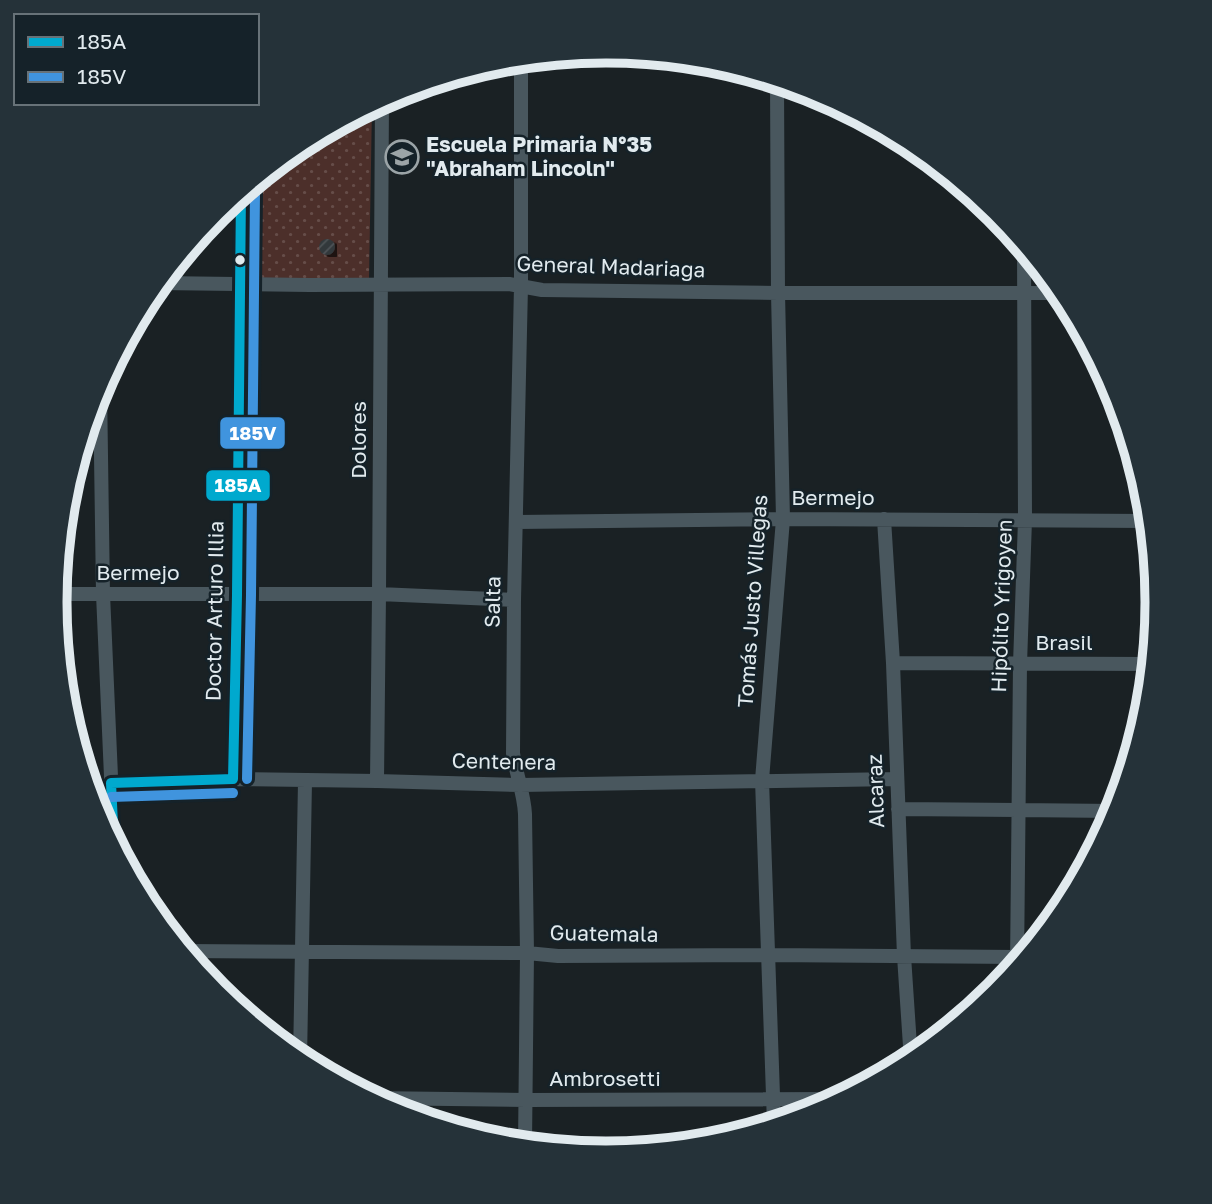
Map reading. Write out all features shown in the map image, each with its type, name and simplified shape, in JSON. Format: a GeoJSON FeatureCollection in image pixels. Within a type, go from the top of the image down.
{"type":"FeatureCollection","features":[{"type":"Feature","properties":{"kind":"street","name":"Salta"},"geometry":{"type":"LineString","coordinates":[[521,70],[521,286],[513,752],[525,814],[525,1134]]}},
{"type":"Feature","properties":{"kind":"street","name":"Tomás Justo Villegas"},"geometry":{"type":"LineString","coordinates":[[774,1114],[762,780],[783,519],[777,91]]}},
{"type":"Feature","properties":{"kind":"street","name":"Dolores"},"geometry":{"type":"LineString","coordinates":[[377,781],[382,112]]}},
{"type":"Feature","properties":{"kind":"street","name":"Doctor Arturo Illia"},"geometry":{"type":"LineString","coordinates":[[233,779],[241,206]]}},
{"type":"Feature","properties":{"kind":"street","name":"Hipólito Yrigoyen"},"geometry":{"type":"LineString","coordinates":[[1020,946],[1020,664],[1025,520],[1024,262]]}},
{"type":"Feature","properties":{"kind":"street","name":"General Madariaga"},"geometry":{"type":"LineString","coordinates":[[172,283],[521,286],[542,290],[778,293],[1047,293]]}},
{"type":"Feature","properties":{"kind":"street"},"geometry":{"type":"LineString","coordinates":[[100,417],[103,594],[113,818]]}},
{"type":"Feature","properties":{"kind":"street","name":"Bermejo"},"geometry":{"type":"LineString","coordinates":[[517,522],[783,519],[1138,521]]}},
{"type":"Feature","properties":{"kind":"street","name":"Alcaraz"},"geometry":{"type":"LineString","coordinates":[[884,519],[910,1047]]}},
{"type":"Feature","properties":{"kind":"street","name":"Bermejo"},"geometry":{"type":"LineString","coordinates":[[67,594],[379,594],[514,600]]}},
{"type":"Feature","properties":{"kind":"street","name":"Brasil"},"geometry":{"type":"LineString","coordinates":[[893,663],[1141,664]]}},
{"type":"Feature","properties":{"kind":"street","name":"Centenera"},"geometry":{"type":"LineString","coordinates":[[103,793],[111,790],[233,779],[520,785],[896,779]]}},
{"type":"Feature","properties":{"kind":"street"},"geometry":{"type":"LineString","coordinates":[[300,1045],[305,781]]}},
{"type":"Feature","properties":{"kind":"street"},"geometry":{"type":"LineString","coordinates":[[898,809],[1103,811]]}},
{"type":"Feature","properties":{"kind":"street","name":"Guatemala"},"geometry":{"type":"LineString","coordinates":[[196,951],[527,953],[558,957],[904,956],[1009,960]]}},
{"type":"Feature","properties":{"kind":"street","name":"Ambrosetti"},"geometry":{"type":"LineString","coordinates":[[396,1098],[813,1099]]}},
{"type":"Feature","properties":{"kind":"shaded area"},"geometry":{"type":"Polygon","coordinates":[[[372,117],[369,280],[248,278],[250,198],[307,154],[336,135],[372,117]]]}},
{"type":"Feature","properties":{"kind":"building"},"geometry":{"type":"Polygon","coordinates":[[[324,239],[330,239],[335,247],[333,253],[324,255],[319,250],[319,244],[324,239]]]}},
{"type":"Feature","properties":{"kind":"transit line","name":"185V"},"geometry":{"type":"LineString","coordinates":[[247,779],[255,194]]}},
{"type":"Feature","properties":{"kind":"transit line","name":"185A"},"geometry":{"type":"LineString","coordinates":[[233,779],[241,206]]}},
{"type":"Feature","properties":{"kind":"transit line","name":"185A"},"geometry":{"type":"LineString","coordinates":[[111,783],[233,779]]}},
{"type":"Feature","properties":{"kind":"transit line","name":"185A"},"geometry":{"type":"LineString","coordinates":[[111,783],[113,818]]}},
{"type":"Feature","properties":{"kind":"transit line","name":"185V"},"geometry":{"type":"LineString","coordinates":[[111,797],[233,793]]}},
{"type":"Feature","properties":{"kind":"place","name":"Escuela Primaria N°35 \"Abraham Lincoln\""},"geometry":{"type":"Point","coordinates":[402,157]}}]}
